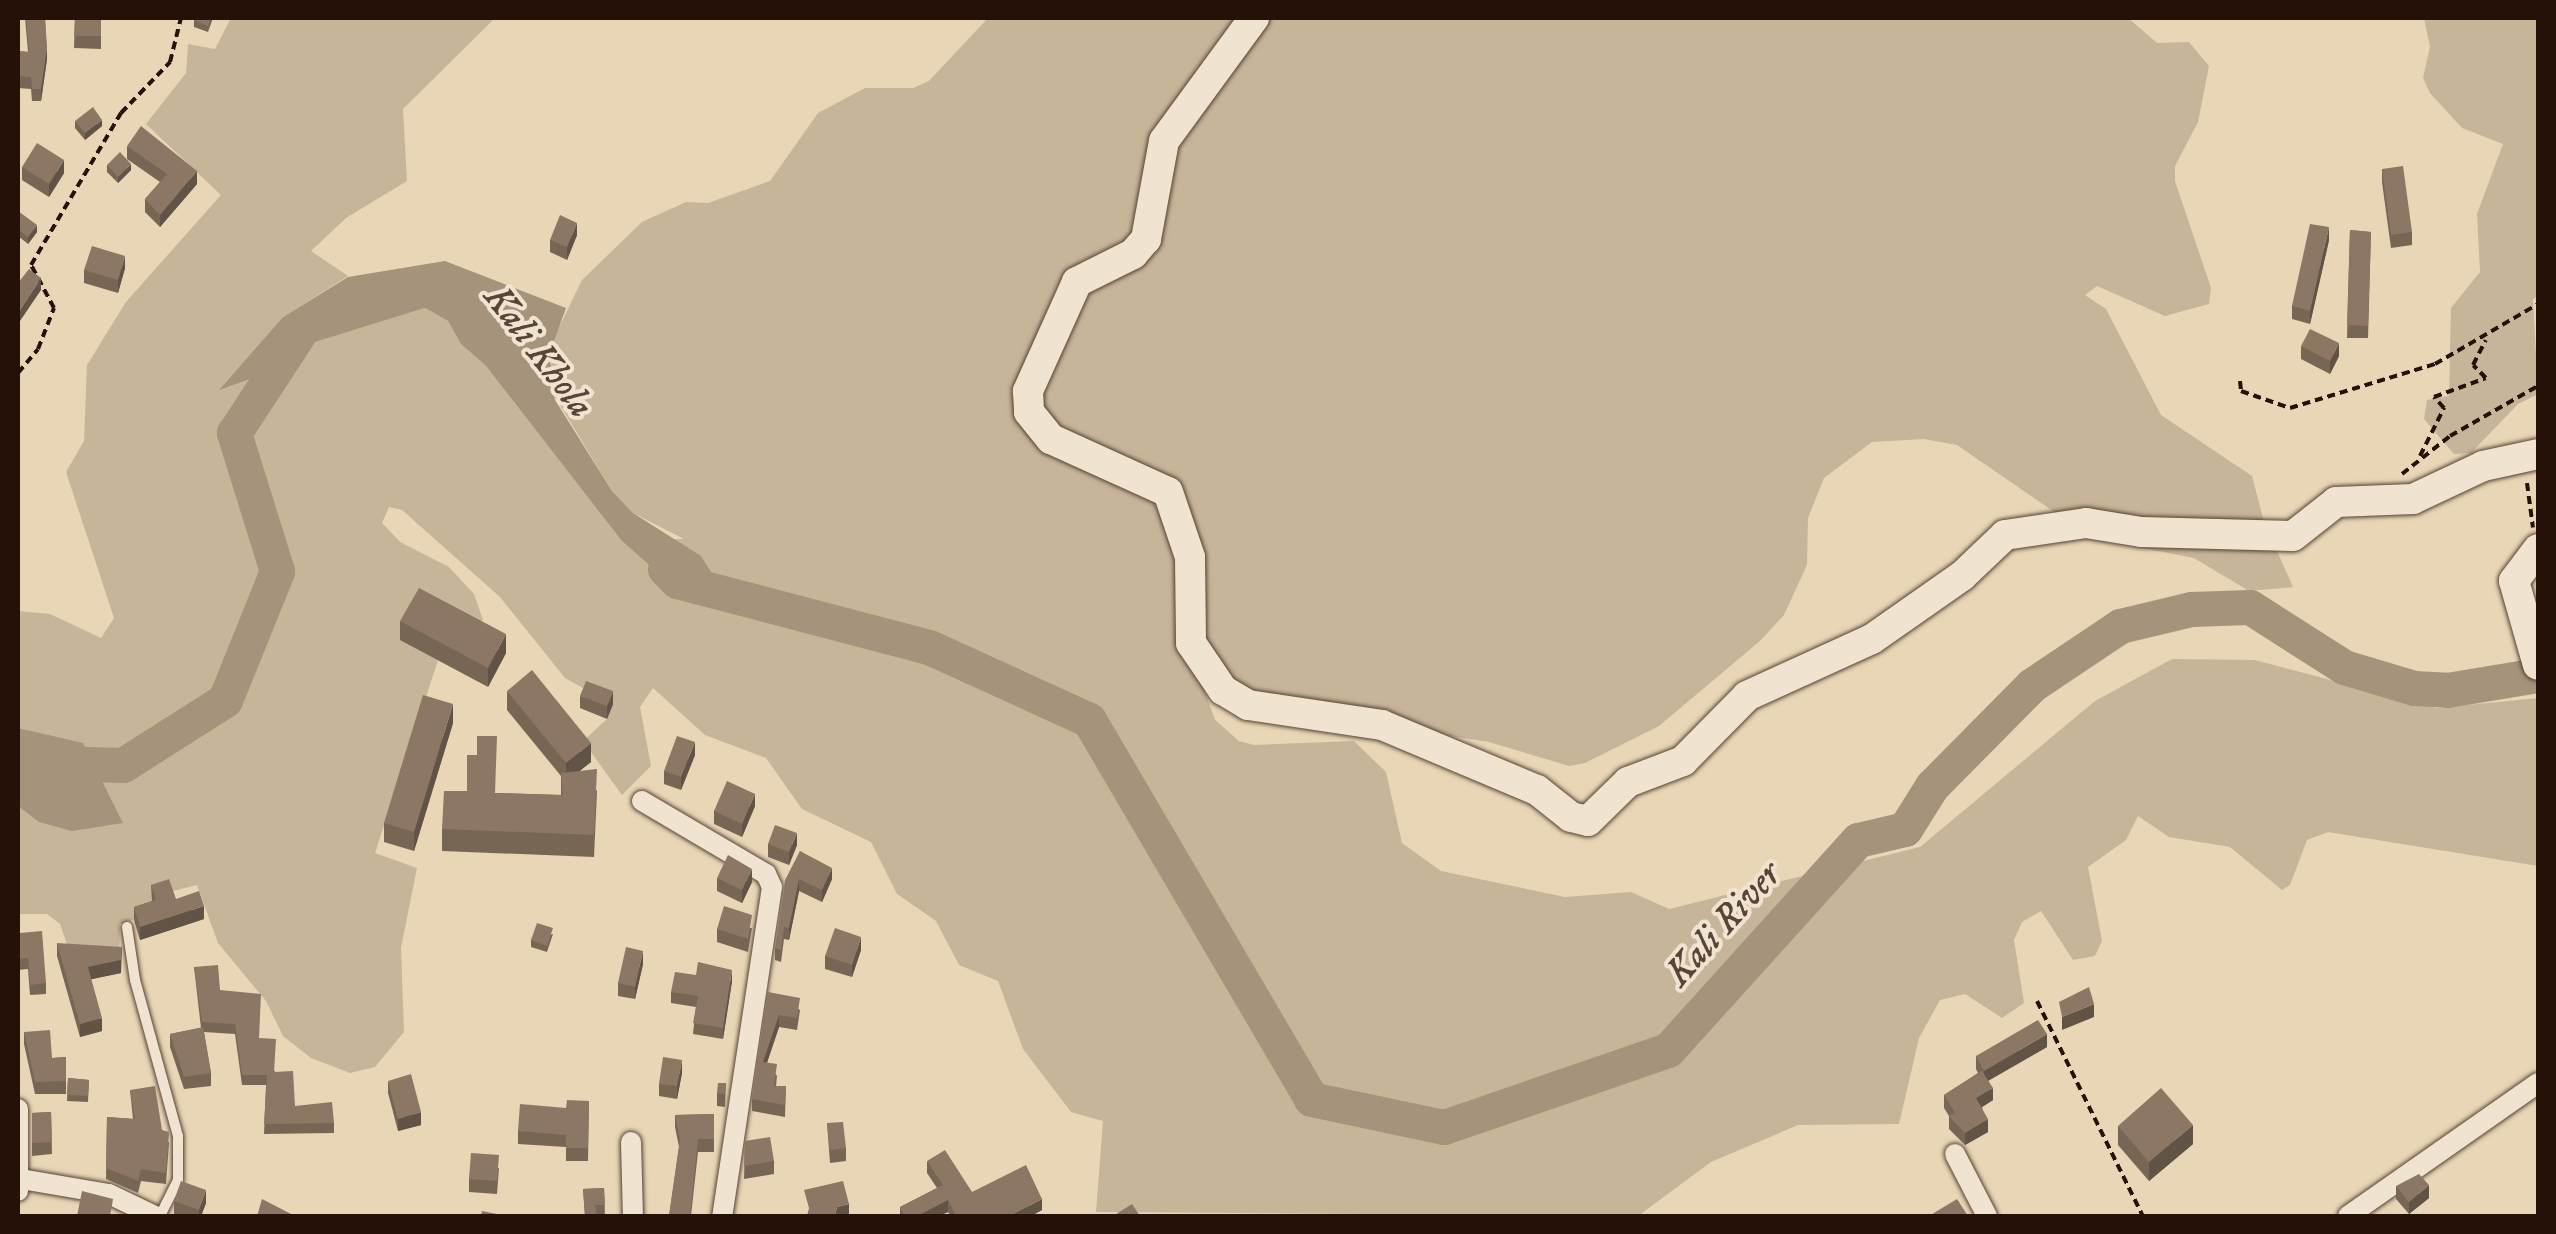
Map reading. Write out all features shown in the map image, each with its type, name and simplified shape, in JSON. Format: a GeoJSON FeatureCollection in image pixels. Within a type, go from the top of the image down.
{"type":"FeatureCollection","features":[{"type":"Feature","properties":{"kind":"street"},"geometry":{"type":"LineString","coordinates":[[1254,18],[1164,141],[1146,239],[1133,254],[1077,282],[1028,391],[1029,412],[1051,439],[1168,492],[1190,556],[1190,642],[1223,690],[1248,705],[1382,725],[1537,790],[1571,817],[1588,820],[1628,782],[1683,761],[1747,696],[1872,639],[1962,576],[2005,535],[2086,523],[2292,536],[2336,502],[2413,499],[2483,466],[2538,454]]}},
{"type":"Feature","properties":{"kind":"street"},"geometry":{"type":"LineString","coordinates":[[2537,551],[2514,581],[2538,665]]}},
{"type":"Feature","properties":{"kind":"street"},"geometry":{"type":"LineString","coordinates":[[642,801],[766,874],[772,887],[722,1216]]}},
{"type":"Feature","properties":{"kind":"street"},"geometry":{"type":"LineString","coordinates":[[2348,1216],[2538,1083]]}},
{"type":"Feature","properties":{"kind":"street"},"geometry":{"type":"LineString","coordinates":[[18,1109],[19,1185],[109,1194],[157,1216]]}},
{"type":"Feature","properties":{"kind":"street"},"geometry":{"type":"LineString","coordinates":[[631,1142],[632,1216]]}},
{"type":"Feature","properties":{"kind":"street"},"geometry":{"type":"LineString","coordinates":[[1955,1154],[1987,1216]]}},
{"type":"Feature","properties":{"kind":"lane"},"geometry":{"type":"LineString","coordinates":[[127,926],[134,980],[178,1136],[178,1180],[157,1216]]}},
{"type":"Feature","properties":{"kind":"path"},"geometry":{"type":"LineString","coordinates":[[18,373],[38,349],[54,308],[32,265],[121,113],[170,62],[181,18]]}},
{"type":"Feature","properties":{"kind":"path"},"geometry":{"type":"LineString","coordinates":[[2240,380],[2241,392],[2290,408],[2435,364],[2538,304]]}},
{"type":"Feature","properties":{"kind":"path"},"geometry":{"type":"LineString","coordinates":[[2418,460],[2444,408],[2434,396],[2486,378],[2473,365],[2494,332]]}},
{"type":"Feature","properties":{"kind":"path"},"geometry":{"type":"LineString","coordinates":[[2380,500],[2418,460],[2538,386]]}},
{"type":"Feature","properties":{"kind":"path"},"geometry":{"type":"LineString","coordinates":[[2515,484],[2526,481],[2537,551]]}},
{"type":"Feature","properties":{"kind":"path"},"geometry":{"type":"LineString","coordinates":[[18,573],[18,587]]}},
{"type":"Feature","properties":{"kind":"path"},"geometry":{"type":"LineString","coordinates":[[2037,1000],[2144,1216]]}},
{"type":"Feature","properties":{"kind":"shaded area"},"geometry":{"type":"Polygon","coordinates":[[[231,18],[495,18],[403,109],[407,181],[346,218],[311,251],[348,276],[283,317],[221,388],[286,366],[312,343],[425,308],[448,321],[461,344],[486,366],[621,540],[684,539],[633,513],[612,491],[548,385],[553,340],[582,280],[642,222],[686,202],[708,203],[770,181],[818,113],[865,88],[913,88],[929,81],[988,18],[2128,18],[2157,43],[2189,42],[2209,66],[2198,122],[2175,166],[2175,181],[2211,288],[2209,304],[2165,316],[2097,286],[2085,295],[2106,309],[2161,415],[2252,476],[2264,522],[2293,587],[2249,591],[2194,558],[2092,538],[1957,445],[1924,439],[1872,442],[1824,478],[1808,518],[1807,565],[1784,615],[1760,641],[1659,726],[1585,763],[1569,766],[1489,742],[1265,707],[1218,678],[1204,689],[1215,720],[1239,741],[1254,745],[1354,741],[1386,772],[1402,843],[1441,871],[1565,897],[1631,892],[1669,909],[1920,847],[2095,701],[2172,659],[2255,660],[2437,708],[2538,698],[2538,866],[2328,832],[2307,840],[2290,885],[2282,890],[2230,847],[2169,837],[2138,816],[2126,840],[2088,867],[2102,941],[2095,956],[2073,960],[2041,911],[2022,922],[2014,940],[2024,1003],[2002,1018],[1965,994],[1940,1000],[1919,1038],[1899,1124],[1798,1125],[1711,1162],[1638,1216],[1096,1212],[1103,1121],[1071,1112],[1023,1049],[998,981],[959,965],[936,921],[897,894],[871,842],[802,809],[766,758],[705,735],[653,688],[640,707],[651,766],[622,795],[583,741],[607,719],[612,704],[565,678],[500,597],[402,510],[389,507],[382,523],[400,542],[449,567],[474,594],[483,620],[475,630],[401,640],[438,660],[375,853],[417,868],[401,948],[404,1032],[375,1067],[350,1073],[311,1058],[283,1036],[266,1001],[218,943],[197,885],[169,892],[156,913],[120,924],[119,957],[70,953],[60,924],[47,914],[18,914],[18,806],[31,732],[18,728],[18,611],[50,614],[101,638],[114,618],[66,472],[84,441],[87,365],[126,302],[221,195],[146,124],[186,73],[188,44],[215,49],[231,18]]]}},
{"type":"Feature","properties":{"kind":"shaded area"},"geometry":{"type":"Polygon","coordinates":[[[2424,18],[2538,18],[2538,296],[2533,299],[2538,394],[2518,404],[2471,453],[2454,454],[2424,419],[2427,400],[2449,396],[2451,308],[2480,272],[2477,214],[2503,144],[2462,128],[2430,93],[2423,78],[2430,47],[2424,18]]]}},
{"type":"Feature","properties":{"kind":"water"},"geometry":{"type":"Polygon","coordinates":[[[445,261],[566,308],[549,355],[555,400],[612,491],[633,513],[701,556],[713,575],[702,600],[680,592],[621,540],[486,366],[461,344],[448,321],[425,308],[312,343],[286,366],[219,390],[283,317],[348,277],[445,261]]]}},
{"type":"Feature","properties":{"kind":"water"},"geometry":{"type":"Polygon","coordinates":[[[18,728],[83,743],[123,823],[72,831],[39,822],[18,806],[18,728]]]}},
{"type":"Feature","properties":{"kind":"building"},"geometry":{"type":"Polygon","coordinates":[[[26,18],[45,18],[47,47],[41,89],[32,89],[31,77],[18,76],[18,51],[29,52],[26,18]]]}},
{"type":"Feature","properties":{"kind":"building"},"geometry":{"type":"Polygon","coordinates":[[[75,18],[101,18],[101,36],[74,36],[75,18]]]}},
{"type":"Feature","properties":{"kind":"building"},"geometry":{"type":"Polygon","coordinates":[[[195,18],[211,18],[208,26],[195,18]]]}},
{"type":"Feature","properties":{"kind":"building"},"geometry":{"type":"Polygon","coordinates":[[[93,107],[102,120],[85,133],[75,121],[93,107]]]}},
{"type":"Feature","properties":{"kind":"building"},"geometry":{"type":"Polygon","coordinates":[[[141,126],[197,171],[160,215],[145,199],[167,174],[127,146],[141,126]]]}},
{"type":"Feature","properties":{"kind":"building"},"geometry":{"type":"Polygon","coordinates":[[[37,143],[64,160],[49,184],[22,167],[37,143]]]}},
{"type":"Feature","properties":{"kind":"building"},"geometry":{"type":"Polygon","coordinates":[[[120,152],[131,164],[118,177],[107,165],[120,152]]]}},
{"type":"Feature","properties":{"kind":"building"},"geometry":{"type":"Polygon","coordinates":[[[2403,166],[2412,232],[2391,235],[2382,169],[2403,166]]]}},
{"type":"Feature","properties":{"kind":"building"},"geometry":{"type":"Polygon","coordinates":[[[18,211],[37,225],[28,237],[18,229],[18,211]]]}},
{"type":"Feature","properties":{"kind":"building"},"geometry":{"type":"Polygon","coordinates":[[[560,215],[577,223],[567,247],[550,240],[560,215]]]}},
{"type":"Feature","properties":{"kind":"building"},"geometry":{"type":"Polygon","coordinates":[[[2310,224],[2329,227],[2310,311],[2292,306],[2310,224]]]}},
{"type":"Feature","properties":{"kind":"building"},"geometry":{"type":"Polygon","coordinates":[[[2350,230],[2371,232],[2368,326],[2347,325],[2350,230]]]}},
{"type":"Feature","properties":{"kind":"building"},"geometry":{"type":"Polygon","coordinates":[[[92,246],[125,256],[118,280],[84,270],[92,246]]]}},
{"type":"Feature","properties":{"kind":"building"},"geometry":{"type":"Polygon","coordinates":[[[29,269],[41,278],[18,313],[18,283],[29,269]]]}},
{"type":"Feature","properties":{"kind":"building"},"geometry":{"type":"Polygon","coordinates":[[[2310,329],[2339,343],[2330,361],[2301,346],[2310,329]]]}},
{"type":"Feature","properties":{"kind":"building"},"geometry":{"type":"Polygon","coordinates":[[[419,588],[506,634],[488,668],[400,621],[419,588]]]}},
{"type":"Feature","properties":{"kind":"building"},"geometry":{"type":"Polygon","coordinates":[[[532,670],[591,743],[566,763],[507,691],[532,670]]]}},
{"type":"Feature","properties":{"kind":"building"},"geometry":{"type":"Polygon","coordinates":[[[586,681],[613,691],[607,706],[580,696],[586,681]]]}},
{"type":"Feature","properties":{"kind":"building"},"geometry":{"type":"Polygon","coordinates":[[[423,695],[453,704],[414,832],[384,823],[423,695]]]}},
{"type":"Feature","properties":{"kind":"building"},"geometry":{"type":"Polygon","coordinates":[[[477,736],[497,736],[495,793],[563,795],[561,773],[597,769],[594,835],[442,829],[444,791],[467,791],[467,755],[477,755],[477,736]]]}},
{"type":"Feature","properties":{"kind":"building"},"geometry":{"type":"Polygon","coordinates":[[[677,736],[695,742],[681,777],[664,771],[677,736]]]}},
{"type":"Feature","properties":{"kind":"building"},"geometry":{"type":"Polygon","coordinates":[[[727,781],[755,794],[742,824],[714,811],[727,781]]]}},
{"type":"Feature","properties":{"kind":"building"},"geometry":{"type":"Polygon","coordinates":[[[775,825],[797,833],[789,852],[768,844],[775,825]]]}},
{"type":"Feature","properties":{"kind":"building"},"geometry":{"type":"Polygon","coordinates":[[[800,851],[832,868],[822,890],[799,879],[781,950],[775,948],[785,880],[800,851]]]}},
{"type":"Feature","properties":{"kind":"building"},"geometry":{"type":"Polygon","coordinates":[[[728,855],[752,869],[742,890],[717,878],[728,855]]]}},
{"type":"Feature","properties":{"kind":"building"},"geometry":{"type":"Polygon","coordinates":[[[169,879],[176,899],[199,891],[204,906],[140,927],[134,907],[156,900],[151,885],[169,879]]]}},
{"type":"Feature","properties":{"kind":"building"},"geometry":{"type":"Polygon","coordinates":[[[724,906],[752,915],[748,939],[717,929],[724,906]]]}},
{"type":"Feature","properties":{"kind":"building"},"geometry":{"type":"Polygon","coordinates":[[[18,912],[20,933],[42,931],[46,983],[30,985],[28,958],[18,959],[18,912]]]}},
{"type":"Feature","properties":{"kind":"building"},"geometry":{"type":"Polygon","coordinates":[[[537,923],[553,928],[547,946],[531,940],[537,923]]]}},
{"type":"Feature","properties":{"kind":"building"},"geometry":{"type":"Polygon","coordinates":[[[835,928],[861,937],[852,965],[825,956],[835,928]]]}},
{"type":"Feature","properties":{"kind":"building"},"geometry":{"type":"Polygon","coordinates":[[[57,943],[122,947],[121,960],[88,967],[102,1018],[80,1024],[57,943]]]}},
{"type":"Feature","properties":{"kind":"building"},"geometry":{"type":"Polygon","coordinates":[[[626,947],[643,951],[635,987],[618,983],[626,947]]]}},
{"type":"Feature","properties":{"kind":"building"},"geometry":{"type":"Polygon","coordinates":[[[698,962],[732,970],[723,1028],[693,1023],[698,996],[671,992],[675,972],[696,975],[698,962]]]}},
{"type":"Feature","properties":{"kind":"building"},"geometry":{"type":"Polygon","coordinates":[[[218,965],[220,990],[261,994],[259,1038],[276,1039],[274,1072],[293,1071],[295,1106],[332,1102],[334,1123],[264,1124],[267,1075],[242,1075],[235,1024],[202,1022],[194,967],[218,965]]]}},
{"type":"Feature","properties":{"kind":"building"},"geometry":{"type":"Polygon","coordinates":[[[2089,987],[2094,1004],[2062,1017],[2059,1002],[2089,987]]]}},
{"type":"Feature","properties":{"kind":"building"},"geometry":{"type":"Polygon","coordinates":[[[768,992],[800,998],[797,1018],[779,1015],[763,1062],[777,1064],[774,1086],[786,1086],[785,1105],[752,1099],[768,992]]]}},
{"type":"Feature","properties":{"kind":"building"},"geometry":{"type":"Polygon","coordinates":[[[2038,1020],[2047,1034],[1984,1071],[1976,1056],[2038,1020]]]}},
{"type":"Feature","properties":{"kind":"building"},"geometry":{"type":"Polygon","coordinates":[[[203,1027],[211,1073],[184,1077],[170,1034],[203,1027]]]}},
{"type":"Feature","properties":{"kind":"building"},"geometry":{"type":"Polygon","coordinates":[[[50,1030],[52,1058],[66,1057],[66,1081],[35,1082],[24,1032],[50,1030]]]}},
{"type":"Feature","properties":{"kind":"building"},"geometry":{"type":"Polygon","coordinates":[[[663,1057],[682,1060],[677,1086],[659,1084],[663,1057]]]}},
{"type":"Feature","properties":{"kind":"building"},"geometry":{"type":"Polygon","coordinates":[[[1982,1071],[1993,1088],[1976,1098],[1988,1119],[1965,1133],[1949,1116],[1955,1113],[1944,1095],[1982,1071]]]}},
{"type":"Feature","properties":{"kind":"building"},"geometry":{"type":"Polygon","coordinates":[[[411,1074],[421,1112],[398,1119],[388,1081],[411,1074]]]}},
{"type":"Feature","properties":{"kind":"building"},"geometry":{"type":"Polygon","coordinates":[[[68,1078],[89,1080],[88,1096],[67,1095],[68,1078]]]}},
{"type":"Feature","properties":{"kind":"building"},"geometry":{"type":"Polygon","coordinates":[[[718,1083],[726,1083],[725,1094],[717,1093],[718,1083]]]}},
{"type":"Feature","properties":{"kind":"building"},"geometry":{"type":"Polygon","coordinates":[[[155,1086],[162,1130],[169,1132],[166,1173],[141,1169],[138,1181],[106,1168],[107,1117],[135,1119],[130,1090],[155,1086]]]}},
{"type":"Feature","properties":{"kind":"building"},"geometry":{"type":"Polygon","coordinates":[[[2161,1088],[2193,1125],[2149,1162],[2118,1126],[2161,1088]]]}},
{"type":"Feature","properties":{"kind":"building"},"geometry":{"type":"Polygon","coordinates":[[[567,1100],[589,1101],[588,1148],[566,1148],[566,1135],[518,1131],[520,1104],[566,1108],[567,1100]]]}},
{"type":"Feature","properties":{"kind":"building"},"geometry":{"type":"Polygon","coordinates":[[[51,1112],[52,1142],[32,1143],[32,1113],[51,1112]]]}},
{"type":"Feature","properties":{"kind":"building"},"geometry":{"type":"Polygon","coordinates":[[[714,1114],[714,1139],[698,1139],[690,1216],[669,1216],[680,1139],[675,1115],[714,1114]]]}},
{"type":"Feature","properties":{"kind":"building"},"geometry":{"type":"Polygon","coordinates":[[[843,1122],[846,1148],[830,1150],[827,1123],[843,1122]]]}},
{"type":"Feature","properties":{"kind":"building"},"geometry":{"type":"Polygon","coordinates":[[[770,1137],[774,1161],[744,1166],[745,1141],[770,1137]]]}},
{"type":"Feature","properties":{"kind":"building"},"geometry":{"type":"Polygon","coordinates":[[[945,1150],[972,1192],[1026,1165],[1042,1199],[1010,1216],[956,1216],[948,1200],[922,1216],[905,1216],[900,1207],[943,1185],[927,1161],[945,1150]]]}},
{"type":"Feature","properties":{"kind":"building"},"geometry":{"type":"Polygon","coordinates":[[[471,1153],[499,1155],[497,1181],[469,1179],[471,1153]]]}},
{"type":"Feature","properties":{"kind":"building"},"geometry":{"type":"Polygon","coordinates":[[[2419,1174],[2429,1185],[2409,1202],[2396,1186],[2419,1174]]]}},
{"type":"Feature","properties":{"kind":"building"},"geometry":{"type":"Polygon","coordinates":[[[181,1181],[206,1190],[199,1210],[174,1201],[181,1181]]]}},
{"type":"Feature","properties":{"kind":"building"},"geometry":{"type":"Polygon","coordinates":[[[843,1181],[849,1204],[837,1207],[835,1216],[807,1216],[804,1190],[843,1181]]]}},
{"type":"Feature","properties":{"kind":"building"},"geometry":{"type":"Polygon","coordinates":[[[604,1188],[605,1205],[595,1205],[597,1216],[585,1216],[583,1189],[604,1188]]]}},
{"type":"Feature","properties":{"kind":"building"},"geometry":{"type":"Polygon","coordinates":[[[82,1191],[113,1199],[110,1216],[77,1216],[82,1191]]]}},
{"type":"Feature","properties":{"kind":"building"},"geometry":{"type":"Polygon","coordinates":[[[262,1199],[295,1216],[257,1216],[262,1199]]]}},
{"type":"Feature","properties":{"kind":"building"},"geometry":{"type":"Polygon","coordinates":[[[1957,1199],[1968,1216],[1929,1216],[1957,1199]]]}},
{"type":"Feature","properties":{"kind":"building"},"geometry":{"type":"Polygon","coordinates":[[[1132,1204],[1140,1216],[1113,1216],[1132,1204]]]}},
{"type":"Feature","properties":{"kind":"building"},"geometry":{"type":"Polygon","coordinates":[[[482,1211],[507,1216],[481,1216],[482,1211]]]}},
{"type":"Feature","properties":{"kind":"waterway","name":"Kali Khola"},"geometry":{"type":"LineString","coordinates":[[18,762],[123,765],[225,700],[277,571],[234,433],[302,329]]}},
{"type":"Feature","properties":{"kind":"waterway","name":"Kali River"},"geometry":{"type":"LineString","coordinates":[[665,569],[677,581],[929,647],[1089,720],[1311,1099],[1444,1127],[1668,1050],[1858,840],[1905,829],[1932,786],[2032,685],[2120,626],[2191,609],[2250,607],[2344,667],[2414,688],[2447,690],[2538,675]]}}]}
